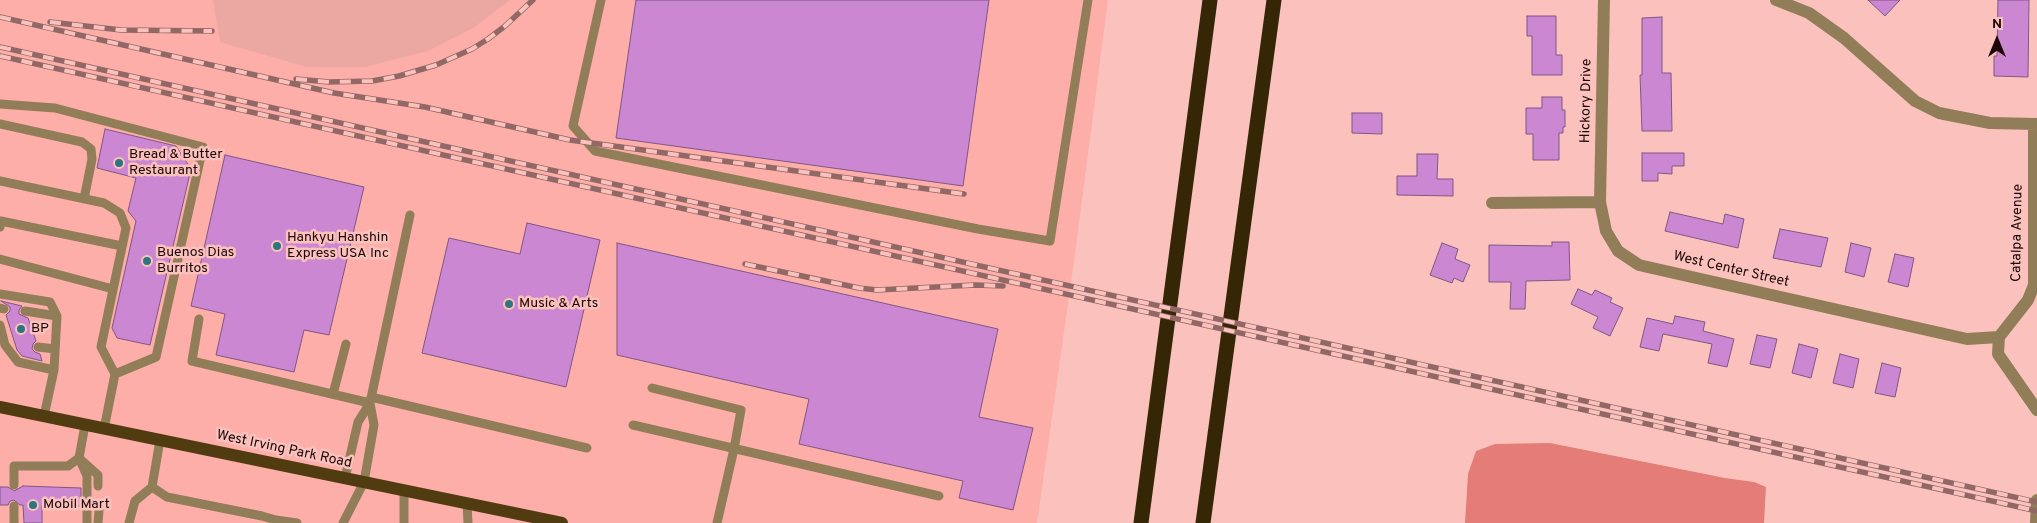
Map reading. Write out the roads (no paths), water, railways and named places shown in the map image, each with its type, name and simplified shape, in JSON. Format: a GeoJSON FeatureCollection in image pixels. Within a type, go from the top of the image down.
{"type":"FeatureCollection","features":[{"type":"Feature","properties":{"kind":"highway"},"geometry":{"type":"LineString","coordinates":[[1141,523],[1210,0]]}},
{"type":"Feature","properties":{"kind":"highway"},"geometry":{"type":"LineString","coordinates":[[1204,523],[1274,0]]}},
{"type":"Feature","properties":{"kind":"main road","name":"West Irving Park Road"},"geometry":{"type":"LineString","coordinates":[[0,406],[562,523]]}},
{"type":"Feature","properties":{"kind":"street","name":"Hickory Drive"},"geometry":{"type":"LineString","coordinates":[[1600,202],[1604,0]]}},
{"type":"Feature","properties":{"kind":"street"},"geometry":{"type":"LineString","coordinates":[[1776,0],[1809,13],[1844,38],[1915,101],[1939,113],[1990,123],[2036,124]]}},
{"type":"Feature","properties":{"kind":"street","name":"Catalpa Avenue"},"geometry":{"type":"LineString","coordinates":[[1999,336],[2028,300],[2034,285],[2036,124]]}},
{"type":"Feature","properties":{"kind":"street"},"geometry":{"type":"LineString","coordinates":[[1492,203],[1600,202]]}},
{"type":"Feature","properties":{"kind":"street","name":"West Center Street"},"geometry":{"type":"LineString","coordinates":[[1600,202],[1602,217],[1612,243],[1618,251],[1638,265],[1967,339],[1999,336]]}},
{"type":"Feature","properties":{"kind":"street"},"geometry":{"type":"LineString","coordinates":[[1999,336],[1998,354],[2037,410]]}},
{"type":"Feature","properties":{"kind":"street"},"geometry":{"type":"LineString","coordinates":[[2036,523],[2037,500]]}},
{"type":"Feature","properties":{"kind":"lane"},"geometry":{"type":"LineString","coordinates":[[601,0],[572,126],[595,151],[1050,241],[1088,0]]}},
{"type":"Feature","properties":{"kind":"lane"},"geometry":{"type":"LineString","coordinates":[[0,104],[55,108],[203,146],[156,357],[115,374]]}},
{"type":"Feature","properties":{"kind":"lane"},"geometry":{"type":"LineString","coordinates":[[0,124],[82,142],[91,149],[92,159],[84,199]]}},
{"type":"Feature","properties":{"kind":"lane"},"geometry":{"type":"LineString","coordinates":[[0,181],[104,203],[120,212],[126,228],[101,348],[115,374],[104,428]]}},
{"type":"Feature","properties":{"kind":"lane"},"geometry":{"type":"LineString","coordinates":[[345,478],[358,422],[371,400],[410,215]]}},
{"type":"Feature","properties":{"kind":"lane"},"geometry":{"type":"LineString","coordinates":[[0,227],[1,221],[122,246]]}},
{"type":"Feature","properties":{"kind":"lane"},"geometry":{"type":"LineString","coordinates":[[0,259],[113,289]]}},
{"type":"Feature","properties":{"kind":"lane"},"geometry":{"type":"LineString","coordinates":[[0,294],[50,302],[57,316],[54,370],[44,416]]}},
{"type":"Feature","properties":{"kind":"lane"},"geometry":{"type":"LineString","coordinates":[[25,312],[57,316]]}},
{"type":"Feature","properties":{"kind":"lane"},"geometry":{"type":"LineString","coordinates":[[199,319],[192,361],[334,394],[371,400],[588,448]]}},
{"type":"Feature","properties":{"kind":"lane"},"geometry":{"type":"LineString","coordinates":[[0,325],[5,345],[18,362],[54,370]]}},
{"type":"Feature","properties":{"kind":"lane"},"geometry":{"type":"LineString","coordinates":[[334,394],[346,344]]}},
{"type":"Feature","properties":{"kind":"lane"},"geometry":{"type":"LineString","coordinates":[[5,345],[16,346]]}},
{"type":"Feature","properties":{"kind":"lane"},"geometry":{"type":"LineString","coordinates":[[38,348],[55,349]]}},
{"type":"Feature","properties":{"kind":"lane"},"geometry":{"type":"LineString","coordinates":[[652,388],[741,410],[717,523]]}},
{"type":"Feature","properties":{"kind":"lane"},"geometry":{"type":"LineString","coordinates":[[343,523],[364,482],[374,425],[371,400]]}},
{"type":"Feature","properties":{"kind":"lane"},"geometry":{"type":"LineString","coordinates":[[85,425],[79,458],[87,476],[87,523]]}},
{"type":"Feature","properties":{"kind":"lane"},"geometry":{"type":"LineString","coordinates":[[633,425],[939,496]]}},
{"type":"Feature","properties":{"kind":"lane"},"geometry":{"type":"LineString","coordinates":[[129,523],[135,502],[152,487],[160,440]]}},
{"type":"Feature","properties":{"kind":"lane"},"geometry":{"type":"LineString","coordinates":[[14,486],[14,466],[68,466],[79,458]]}},
{"type":"Feature","properties":{"kind":"lane"},"geometry":{"type":"LineString","coordinates":[[79,458],[98,475],[98,486]]}},
{"type":"Feature","properties":{"kind":"lane"},"geometry":{"type":"LineString","coordinates":[[152,487],[167,497],[276,521],[297,523]]}},
{"type":"Feature","properties":{"kind":"lane"},"geometry":{"type":"LineString","coordinates":[[404,490],[404,523]]}},
{"type":"Feature","properties":{"kind":"lane"},"geometry":{"type":"LineString","coordinates":[[467,504],[468,523]]}},
{"type":"Feature","properties":{"kind":"lane"},"geometry":{"type":"LineString","coordinates":[[14,506],[14,523]]}},
{"type":"Feature","properties":{"kind":"lane"},"geometry":{"type":"LineString","coordinates":[[98,510],[98,523]]}},
{"type":"Feature","properties":{"kind":"railway"},"geometry":{"type":"LineString","coordinates":[[296,79],[329,82],[372,81],[399,76],[436,65],[472,49],[488,39],[533,0]]}},
{"type":"Feature","properties":{"kind":"railway"},"geometry":{"type":"LineString","coordinates":[[0,17],[334,93],[425,107],[570,140],[964,194]]}},
{"type":"Feature","properties":{"kind":"railway"},"geometry":{"type":"LineString","coordinates":[[50,22],[121,30],[212,31]]}},
{"type":"Feature","properties":{"kind":"railway"},"geometry":{"type":"LineString","coordinates":[[0,47],[2037,502]]}},
{"type":"Feature","properties":{"kind":"railway"},"geometry":{"type":"LineString","coordinates":[[0,56],[2037,511]]}},
{"type":"Feature","properties":{"kind":"railway"},"geometry":{"type":"LineString","coordinates":[[745,264],[859,288],[877,290],[975,285],[1003,286]]}},
{"type":"Feature","properties":{"kind":"place","name":"Bread & Butter Restaurant"},"geometry":{"type":"Point","coordinates":[119,163]}},
{"type":"Feature","properties":{"kind":"place","name":"Hankyu Hanshin Express USA Inc"},"geometry":{"type":"Point","coordinates":[277,246]}},
{"type":"Feature","properties":{"kind":"place","name":"Buenos Dias Burritos"},"geometry":{"type":"Point","coordinates":[147,261]}},
{"type":"Feature","properties":{"kind":"place","name":"Music & Arts"},"geometry":{"type":"Point","coordinates":[509,304]}},
{"type":"Feature","properties":{"kind":"place","name":"BP"},"geometry":{"type":"Point","coordinates":[21,329]}},
{"type":"Feature","properties":{"kind":"place","name":"Mobil Mart"},"geometry":{"type":"Point","coordinates":[33,505]}}]}
